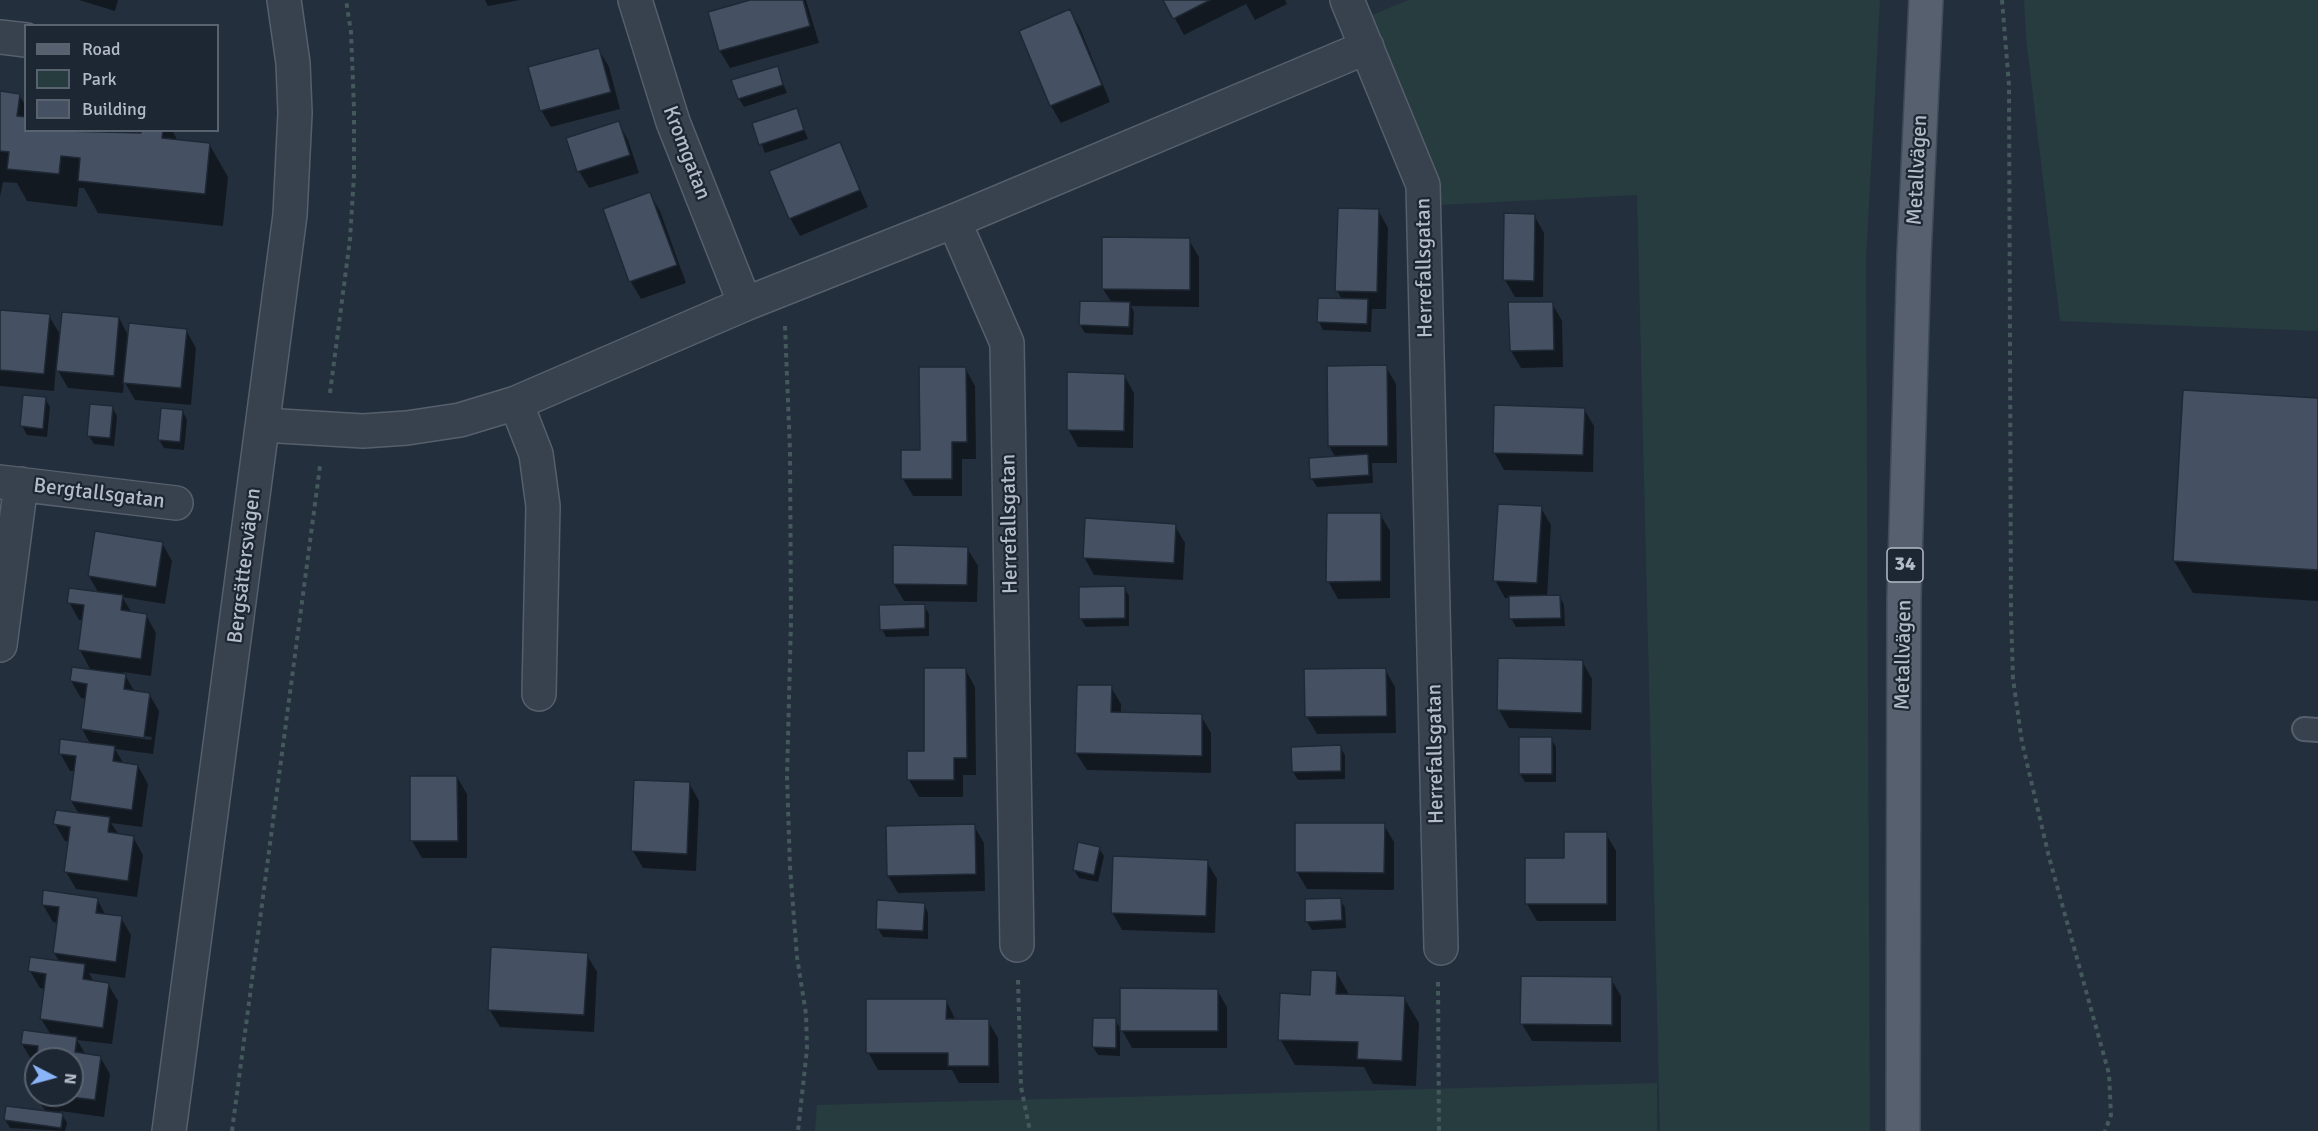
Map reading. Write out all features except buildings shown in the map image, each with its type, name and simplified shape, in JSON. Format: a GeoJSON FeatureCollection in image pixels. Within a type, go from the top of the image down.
{"type":"FeatureCollection","features":[{"type":"Feature","properties":{"kind":"main road","name":"Metallvägen"},"geometry":{"type":"LineString","coordinates":[[1903,1131],[1904,598],[1914,255],[1926,0]]}},
{"type":"Feature","properties":{"kind":"street","name":"Bergsättersvägen"},"geometry":{"type":"LineString","coordinates":[[169,1131],[263,425],[294,161],[293,63],[284,0]]}},
{"type":"Feature","properties":{"kind":"street","name":"Kromgatan"},"geometry":{"type":"LineString","coordinates":[[635,0],[673,122],[745,304]]}},
{"type":"Feature","properties":{"kind":"street","name":"Herrefallsgatan"},"geometry":{"type":"LineString","coordinates":[[1347,0],[1423,185],[1441,948]]}},
{"type":"Feature","properties":{"kind":"street"},"geometry":{"type":"LineString","coordinates":[[0,37],[24,40]]}},
{"type":"Feature","properties":{"kind":"street"},"geometry":{"type":"LineString","coordinates":[[263,425],[363,431],[407,428],[459,420],[516,403],[745,304],[954,221],[1367,47]]}},
{"type":"Feature","properties":{"kind":"street","name":"Herrefallsgatan"},"geometry":{"type":"LineString","coordinates":[[954,221],[1007,344],[1017,945]]}},
{"type":"Feature","properties":{"kind":"street"},"geometry":{"type":"LineString","coordinates":[[516,403],[536,454],[543,506],[539,694]]}},
{"type":"Feature","properties":{"kind":"street","name":"Bergtallsgatan"},"geometry":{"type":"LineString","coordinates":[[0,645],[11,483],[176,503]]}},
{"type":"Feature","properties":{"kind":"path"},"geometry":{"type":"LineString","coordinates":[[232,1131],[350,239],[354,175],[354,97],[346,0]]}},
{"type":"Feature","properties":{"kind":"path"},"geometry":{"type":"LineString","coordinates":[[2002,0],[2009,85],[2010,603],[2013,679],[2022,741],[2049,857],[2109,1074],[2111,1115],[2105,1131]]}},
{"type":"Feature","properties":{"kind":"path"},"geometry":{"type":"LineString","coordinates":[[780,290],[784,311],[790,451],[787,777],[790,867],[797,957],[806,1014],[807,1048],[798,1131]]}},
{"type":"Feature","properties":{"kind":"path"},"geometry":{"type":"LineString","coordinates":[[1017,945],[1021,1087],[1030,1131]]}},
{"type":"Feature","properties":{"kind":"path"},"geometry":{"type":"LineString","coordinates":[[1439,1131],[1438,982],[1441,948]]}},
{"type":"Feature","properties":{"kind":"green space"},"geometry":{"type":"Polygon","coordinates":[[[1408,0],[1880,0],[1866,260],[1870,1131],[1660,1131],[1637,195],[1438,205],[1360,20],[1408,0]]]}},
{"type":"Feature","properties":{"kind":"green space"},"geometry":{"type":"Polygon","coordinates":[[[2024,0],[2318,0],[2318,331],[2060,321],[2026,38],[2024,0]]]}},
{"type":"Feature","properties":{"kind":"green space"},"geometry":{"type":"Polygon","coordinates":[[[1657,1083],[1657,1131],[815,1131],[817,1105],[1657,1083]]]}}]}
